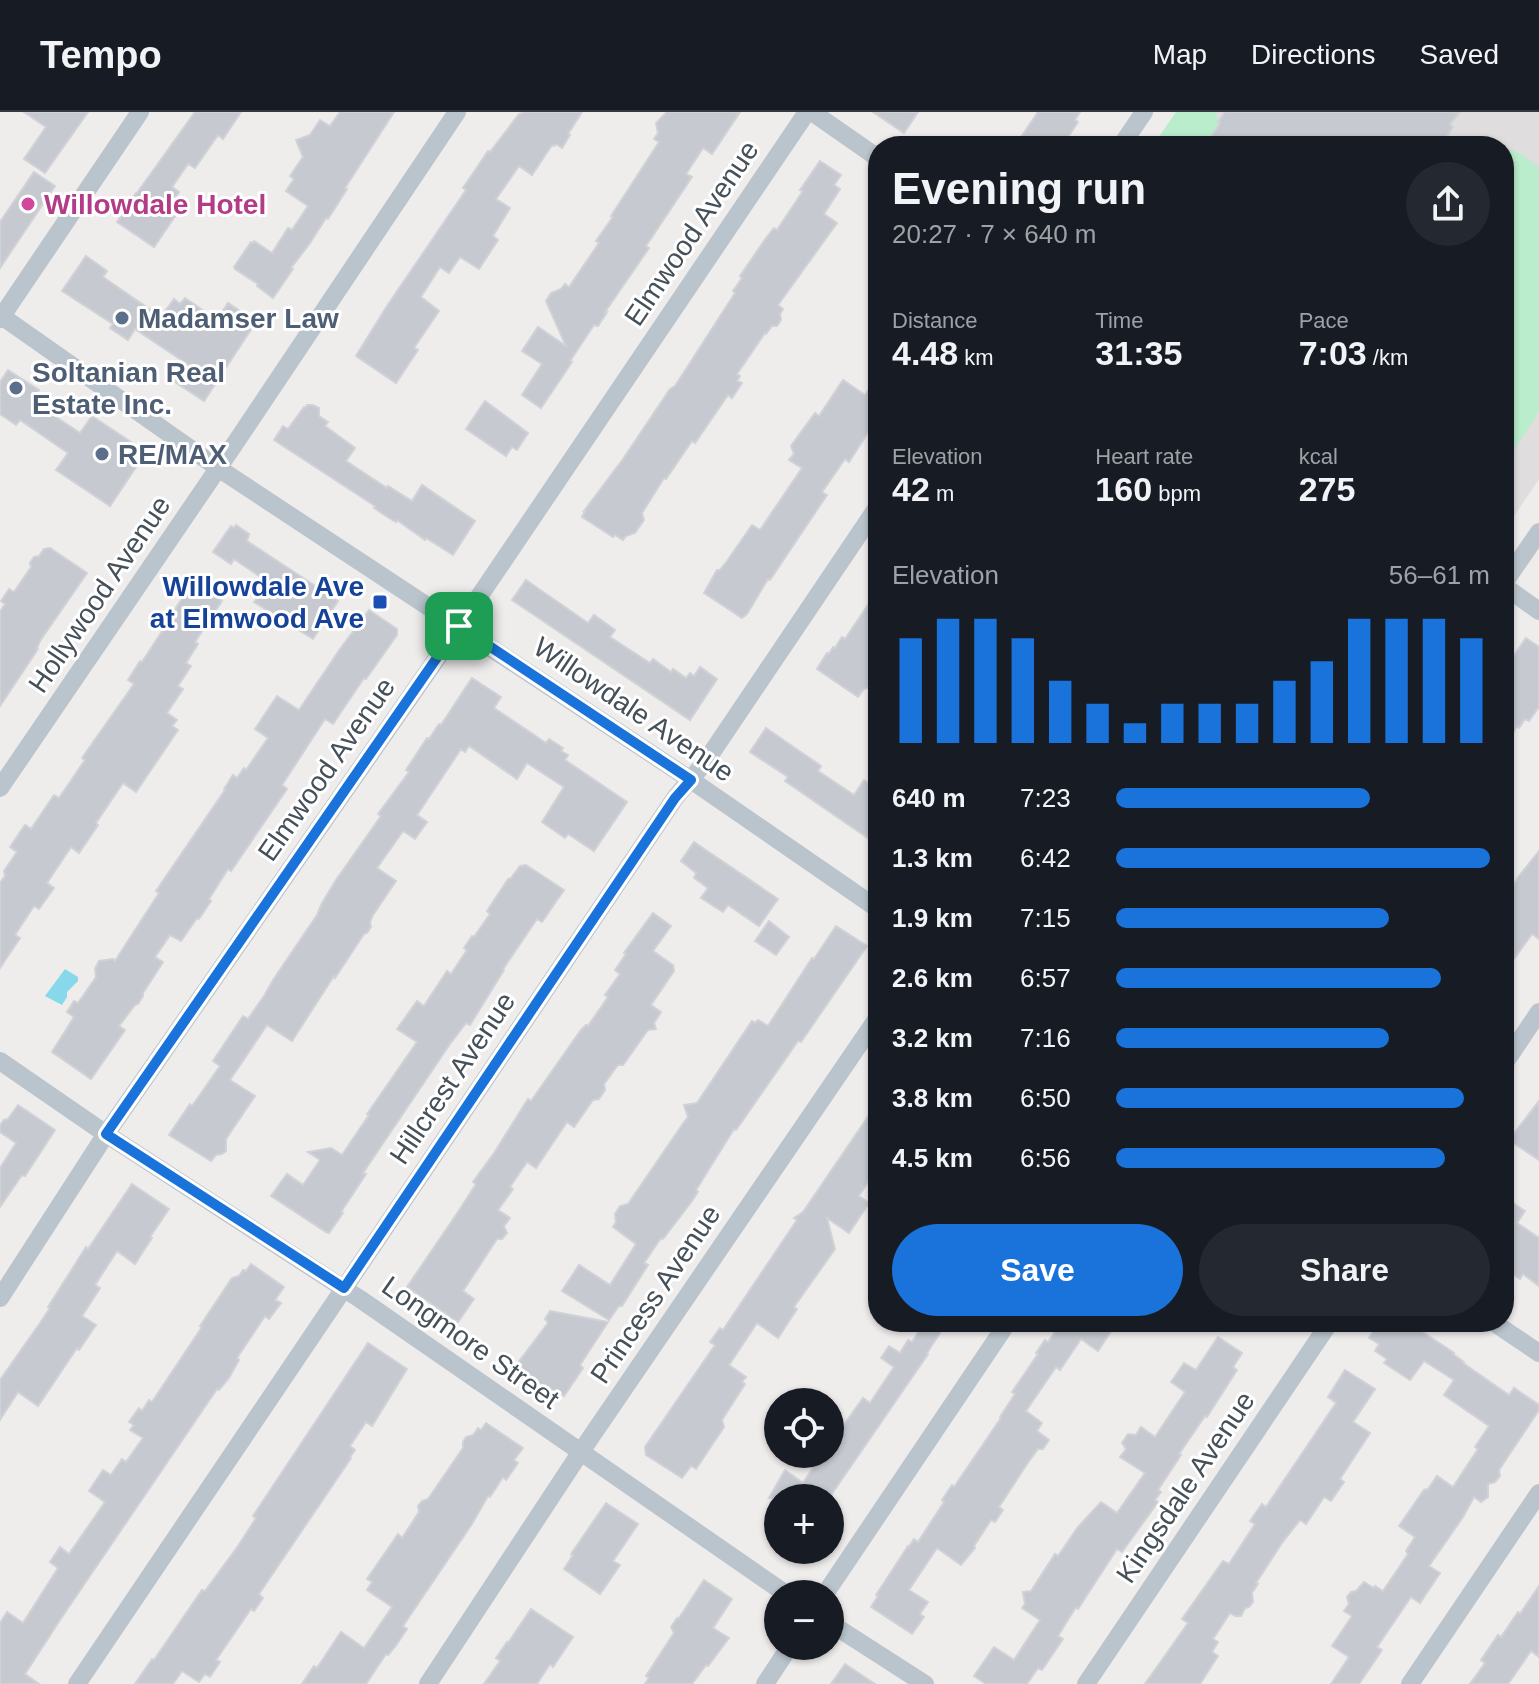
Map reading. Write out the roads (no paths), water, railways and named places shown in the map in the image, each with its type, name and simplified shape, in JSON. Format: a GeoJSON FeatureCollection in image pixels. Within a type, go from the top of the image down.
{"type":"FeatureCollection","features":[{"type":"Feature","properties":{"kind":"street"},"geometry":{"type":"LineString","coordinates":[[0,317],[140,112]]}},
{"type":"Feature","properties":{"kind":"street","name":"Hollywood Avenue"},"geometry":{"type":"LineString","coordinates":[[0,788],[457,112]]}},
{"type":"Feature","properties":{"kind":"street"},"geometry":{"type":"LineString","coordinates":[[809,112],[868,151]]}},
{"type":"Feature","properties":{"kind":"street","name":"Elmwood Avenue"},"geometry":{"type":"LineString","coordinates":[[0,1298],[106,1134],[459,626],[809,112]]}},
{"type":"Feature","properties":{"kind":"street"},"geometry":{"type":"LineString","coordinates":[[1128,136],[1144,112]]}},
{"type":"Feature","properties":{"kind":"street","name":"Willowdale Avenue"},"geometry":{"type":"LineString","coordinates":[[0,317],[218,468],[691,780],[868,902]]}},
{"type":"Feature","properties":{"kind":"street","name":"Hillcrest Avenue"},"geometry":{"type":"LineString","coordinates":[[77,1684],[675,798],[706,761],[868,521]]}},
{"type":"Feature","properties":{"kind":"street"},"geometry":{"type":"LineString","coordinates":[[1514,570],[1539,532]]}},
{"type":"Feature","properties":{"kind":"street"},"geometry":{"type":"LineString","coordinates":[[1514,592],[1539,611]]}},
{"type":"Feature","properties":{"kind":"street"},"geometry":{"type":"LineString","coordinates":[[1514,1049],[1539,1012]]}},
{"type":"Feature","properties":{"kind":"street","name":"Princess Avenue"},"geometry":{"type":"LineString","coordinates":[[428,1684],[580,1453],[868,1032]]}},
{"type":"Feature","properties":{"kind":"street","name":"Longmore Street"},"geometry":{"type":"LineString","coordinates":[[0,1061],[106,1134],[344,1288],[766,1580]]}},
{"type":"Feature","properties":{"kind":"street"},"geometry":{"type":"LineString","coordinates":[[834,1580],[1001,1332]]}},
{"type":"Feature","properties":{"kind":"street","name":"Kingsdale Avenue"},"geometry":{"type":"LineString","coordinates":[[1086,1684],[1323,1332]]}},
{"type":"Feature","properties":{"kind":"street"},"geometry":{"type":"LineString","coordinates":[[1508,1332],[1539,1353]]}},
{"type":"Feature","properties":{"kind":"street"},"geometry":{"type":"LineString","coordinates":[[1410,1684],[1539,1493]]}},
{"type":"Feature","properties":{"kind":"street"},"geometry":{"type":"LineString","coordinates":[[844,1632],[925,1684]]}},
{"type":"Feature","properties":{"kind":"street"},"geometry":{"type":"LineString","coordinates":[[765,1684],[781,1660]]}},
{"type":"Feature","properties":{"kind":"water"},"geometry":{"type":"Polygon","coordinates":[[[65,969],[78,977],[78,981],[67,992],[62,1005],[45,996],[65,969]]]}},
{"type":"Feature","properties":{"kind":"place","name":"Willowdale Hotel"},"geometry":{"type":"Point","coordinates":[28,204]}},
{"type":"Feature","properties":{"kind":"place","name":"Madamser Law"},"geometry":{"type":"Point","coordinates":[122,318]}},
{"type":"Feature","properties":{"kind":"place","name":"Soltanian Real Estate Inc."},"geometry":{"type":"Point","coordinates":[16,388]}},
{"type":"Feature","properties":{"kind":"place","name":"RE/MAX"},"geometry":{"type":"Point","coordinates":[102,454]}},
{"type":"Feature","properties":{"kind":"place","name":"Willowdale Ave at Elmwood Ave"},"geometry":{"type":"Point","coordinates":[380,602]}}]}
